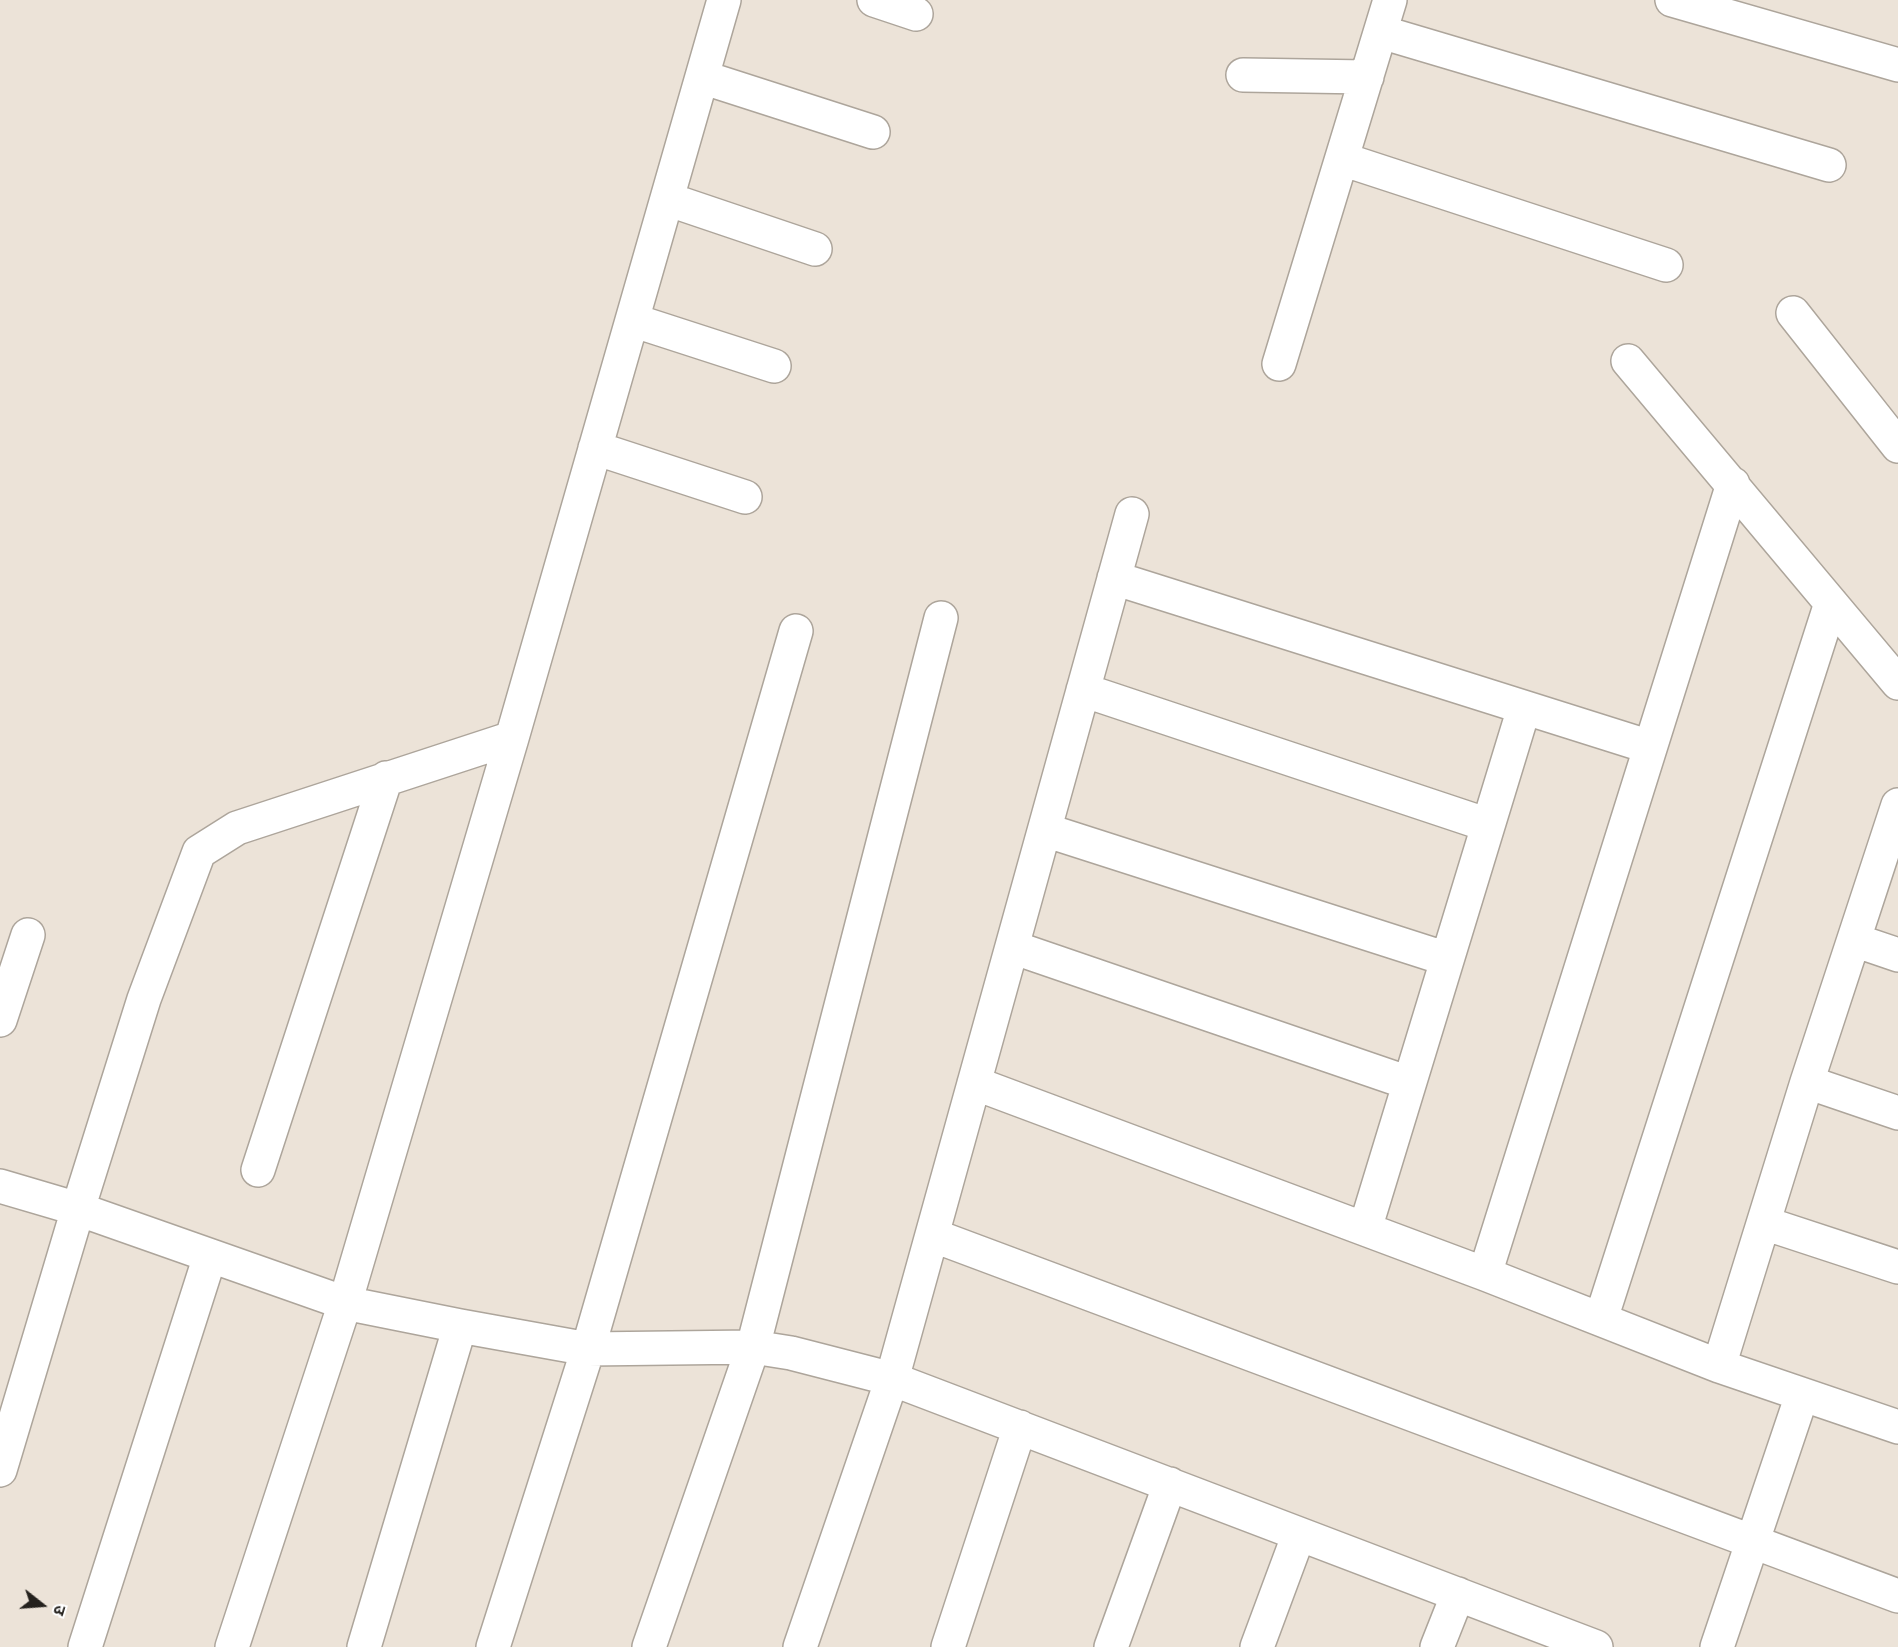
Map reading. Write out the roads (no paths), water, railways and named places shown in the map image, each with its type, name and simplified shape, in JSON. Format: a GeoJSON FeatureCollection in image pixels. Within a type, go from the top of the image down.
{"type":"FeatureCollection","features":[{"type":"Feature","properties":{"kind":"street"},"geometry":{"type":"LineString","coordinates":[[232,1647],[345,1303],[512,738],[724,0]]}},
{"type":"Feature","properties":{"kind":"street"},"geometry":{"type":"LineString","coordinates":[[874,0],[916,14]]}},
{"type":"Feature","properties":{"kind":"street"},"geometry":{"type":"LineString","coordinates":[[1279,364],[1390,0]]}},
{"type":"Feature","properties":{"kind":"street"},"geometry":{"type":"LineString","coordinates":[[1672,0],[1898,65]]}},
{"type":"Feature","properties":{"kind":"street"},"geometry":{"type":"LineString","coordinates":[[1380,32],[1829,165]]}},
{"type":"Feature","properties":{"kind":"street"},"geometry":{"type":"LineString","coordinates":[[1243,75],[1366,77]]}},
{"type":"Feature","properties":{"kind":"street"},"geometry":{"type":"LineString","coordinates":[[702,77],[873,132]]}},
{"type":"Feature","properties":{"kind":"street"},"geometry":{"type":"LineString","coordinates":[[1342,159],[1666,265]]}},
{"type":"Feature","properties":{"kind":"street"},"geometry":{"type":"LineString","coordinates":[[667,199],[816,249]]}},
{"type":"Feature","properties":{"kind":"street"},"geometry":{"type":"LineString","coordinates":[[1793,313],[1898,446]]}},
{"type":"Feature","properties":{"kind":"street"},"geometry":{"type":"LineString","coordinates":[[632,320],[774,366]]}},
{"type":"Feature","properties":{"kind":"street"},"geometry":{"type":"LineString","coordinates":[[1628,361],[1898,684]]}},
{"type":"Feature","properties":{"kind":"street"},"geometry":{"type":"LineString","coordinates":[[595,448],[745,497]]}},
{"type":"Feature","properties":{"kind":"street"},"geometry":{"type":"LineString","coordinates":[[1485,1274],[1732,484]]}},
{"type":"Feature","properties":{"kind":"street"},"geometry":{"type":"LineString","coordinates":[[800,1647],[892,1379],[1132,514]]}},
{"type":"Feature","properties":{"kind":"street"},"geometry":{"type":"LineString","coordinates":[[1114,578],[1650,747]]}},
{"type":"Feature","properties":{"kind":"street"},"geometry":{"type":"LineString","coordinates":[[1601,1319],[1831,603]]}},
{"type":"Feature","properties":{"kind":"street"},"geometry":{"type":"LineString","coordinates":[[649,1647],[753,1347],[941,618]]}},
{"type":"Feature","properties":{"kind":"street"},"geometry":{"type":"LineString","coordinates":[[493,1647],[588,1349],[796,631]]}},
{"type":"Feature","properties":{"kind":"street"},"geometry":{"type":"LineString","coordinates":[[1083,690],[1488,825]]}},
{"type":"Feature","properties":{"kind":"street"},"geometry":{"type":"LineString","coordinates":[[1365,1229],[1524,708]]}},
{"type":"Feature","properties":{"kind":"street"},"geometry":{"type":"LineString","coordinates":[[0,1470],[144,999],[199,852],[237,828],[512,738]]}},
{"type":"Feature","properties":{"kind":"street"},"geometry":{"type":"LineString","coordinates":[[258,1170],[386,778]]}},
{"type":"Feature","properties":{"kind":"street"},"geometry":{"type":"LineString","coordinates":[[1719,1366],[1807,1082],[1898,805]]}},
{"type":"Feature","properties":{"kind":"street"},"geometry":{"type":"LineString","coordinates":[[1045,830],[1448,959]]}},
{"type":"Feature","properties":{"kind":"street"},"geometry":{"type":"LineString","coordinates":[[0,1020],[28,935]]}},
{"type":"Feature","properties":{"kind":"street"},"geometry":{"type":"LineString","coordinates":[[1854,940],[1898,955]]}},
{"type":"Feature","properties":{"kind":"street"},"geometry":{"type":"LineString","coordinates":[[1012,947],[1410,1083]]}},
{"type":"Feature","properties":{"kind":"street"},"geometry":{"type":"LineString","coordinates":[[1807,1082],[1898,1113]]}},
{"type":"Feature","properties":{"kind":"street"},"geometry":{"type":"LineString","coordinates":[[974,1083],[1485,1274],[1719,1366],[1898,1427]]}},
{"type":"Feature","properties":{"kind":"street"},"geometry":{"type":"LineString","coordinates":[[0,1186],[78,1209],[345,1303],[588,1349],[753,1347],[791,1353],[892,1379],[1596,1647]]}},
{"type":"Feature","properties":{"kind":"street"},"geometry":{"type":"LineString","coordinates":[[1764,1223],[1898,1267]]}},
{"type":"Feature","properties":{"kind":"street"},"geometry":{"type":"LineString","coordinates":[[932,1234],[1898,1596]]}},
{"type":"Feature","properties":{"kind":"street"},"geometry":{"type":"LineString","coordinates":[[85,1647],[210,1256]]}},
{"type":"Feature","properties":{"kind":"street"},"geometry":{"type":"LineString","coordinates":[[364,1647],[460,1326]]}},
{"type":"Feature","properties":{"kind":"street"},"geometry":{"type":"LineString","coordinates":[[1717,1647],[1803,1395]]}},
{"type":"Feature","properties":{"kind":"street"},"geometry":{"type":"LineString","coordinates":[[948,1647],[1020,1427]]}},
{"type":"Feature","properties":{"kind":"street"},"geometry":{"type":"LineString","coordinates":[[1111,1647],[1170,1484]]}},
{"type":"Feature","properties":{"kind":"street"},"geometry":{"type":"LineString","coordinates":[[1257,1647],[1299,1534]]}},
{"type":"Feature","properties":{"kind":"street"},"geometry":{"type":"LineString","coordinates":[[1437,1647],[1458,1594]]}}]}
